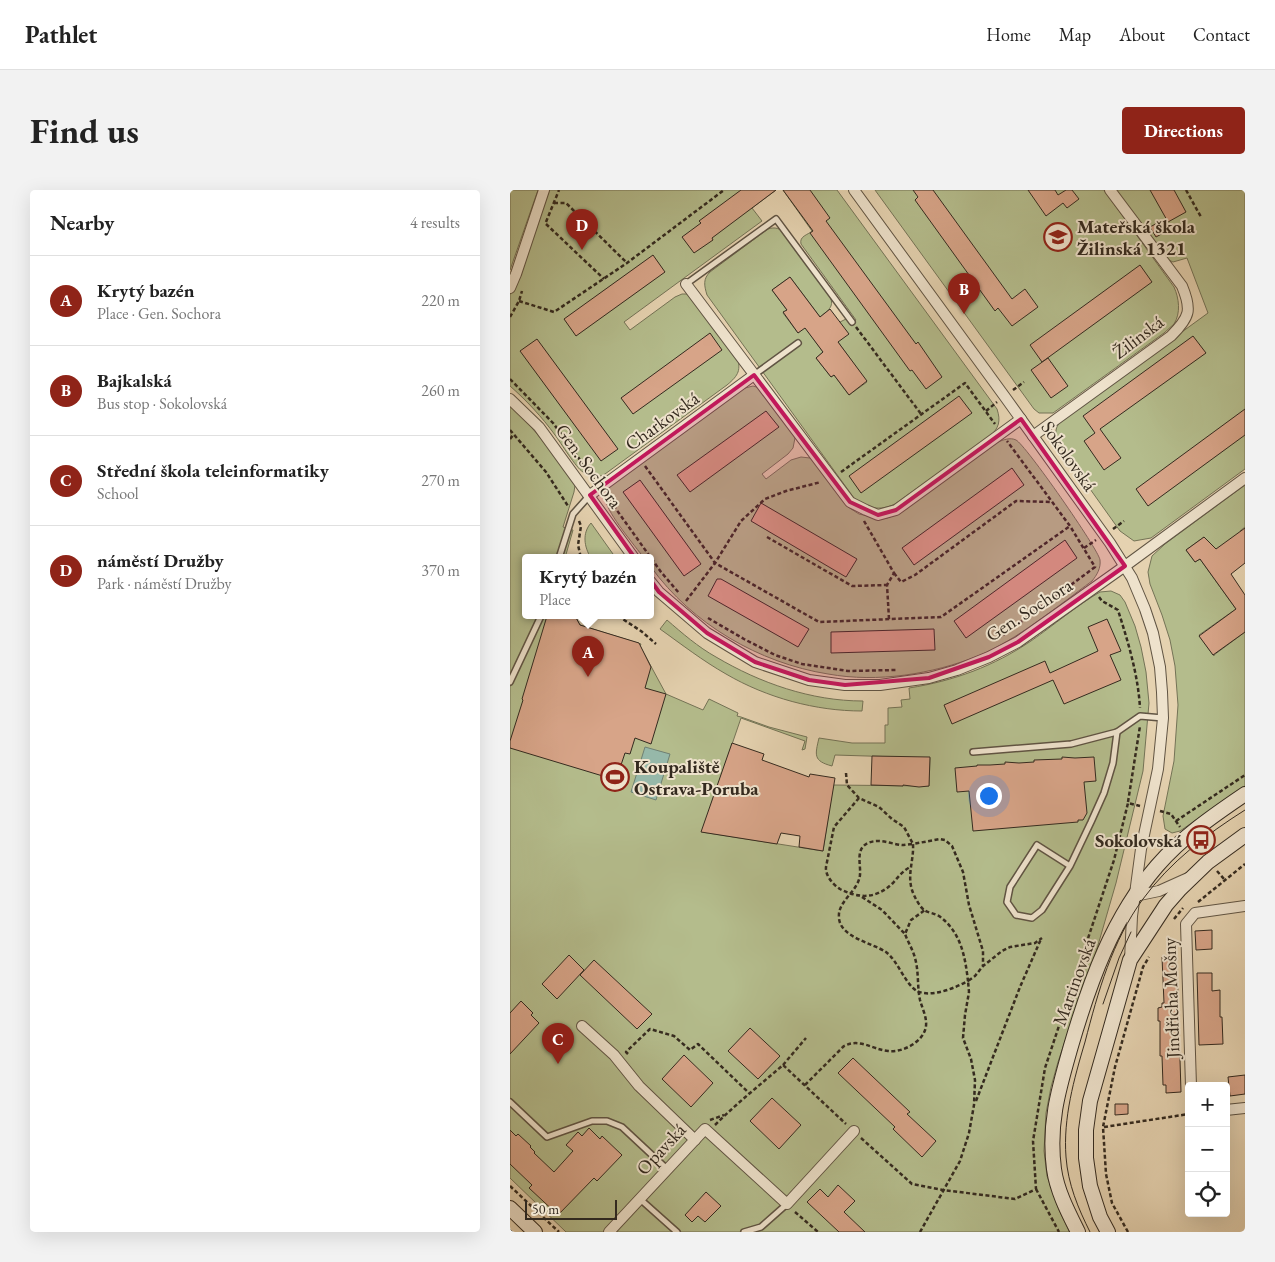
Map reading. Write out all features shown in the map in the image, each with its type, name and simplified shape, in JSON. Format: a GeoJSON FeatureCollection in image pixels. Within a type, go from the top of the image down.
{"type":"FeatureCollection","features":[{"type":"Feature","properties":{"kind":"street"},"geometry":{"type":"LineString","coordinates":[[510,288],[544,190]]}},
{"type":"Feature","properties":{"kind":"street","name":"Sokolovská"},"geometry":{"type":"LineString","coordinates":[[854,190],[1110,543],[1138,591],[1153,633],[1162,682],[1163,718],[1160,755],[1141,849],[1134,896],[1130,933],[1130,960]]}},
{"type":"Feature","properties":{"kind":"street","name":"Žilinská"},"geometry":{"type":"LineString","coordinates":[[1033,436],[1171,336],[1186,318],[1188,303],[1182,286],[1110,190]]}},
{"type":"Feature","properties":{"kind":"street"},"geometry":{"type":"LineString","coordinates":[[686,284],[850,502],[866,510],[878,514],[896,510],[1021,419]]}},
{"type":"Feature","properties":{"kind":"street","name":"Charkovská"},"geometry":{"type":"LineString","coordinates":[[590,496],[754,375]]}},
{"type":"Feature","properties":{"kind":"street","name":"Gen. Sochora"},"geometry":{"type":"LineString","coordinates":[[510,399],[539,427],[631,554]]}},
{"type":"Feature","properties":{"kind":"street","name":"Gen. Sochora"},"geometry":{"type":"LineString","coordinates":[[654,586],[707,633],[755,662],[809,680],[845,685],[880,685],[930,678],[958,670],[1018,642],[1245,478]]}},
{"type":"Feature","properties":{"kind":"street","name":"Martinovská"},"geometry":{"type":"LineString","coordinates":[[1078,1232],[1056,1183],[1052,1130],[1055,1103],[1078,1020],[1092,980],[1107,943],[1120,919],[1134,896],[1157,866],[1187,836],[1245,794]]}},
{"type":"Feature","properties":{"kind":"street"},"geometry":{"type":"LineString","coordinates":[[1108,1232],[1100,1217],[1090,1186],[1086,1158],[1086,1130],[1090,1101],[1130,960],[1166,905],[1180,889],[1208,862],[1245,835]]}},
{"type":"Feature","properties":{"kind":"street"},"geometry":{"type":"LineString","coordinates":[[1134,896],[1159,891],[1195,875]]}},
{"type":"Feature","properties":{"kind":"street"},"geometry":{"type":"LineString","coordinates":[[1195,913],[1245,906]]}},
{"type":"Feature","properties":{"kind":"street","name":"Jindřicha Mošny"},"geometry":{"type":"LineString","coordinates":[[1191,1082],[1186,924],[1195,913]]}},
{"type":"Feature","properties":{"kind":"street"},"geometry":{"type":"LineString","coordinates":[[582,1026],[614,1055],[639,1086],[695,1140]]}},
{"type":"Feature","properties":{"kind":"street"},"geometry":{"type":"LineString","coordinates":[[1230,1110],[1245,1108]]}},
{"type":"Feature","properties":{"kind":"street","name":"Opavská"},"geometry":{"type":"LineString","coordinates":[[609,1232],[705,1129],[787,1204]]}},
{"type":"Feature","properties":{"kind":"street"},"geometry":{"type":"LineString","coordinates":[[787,1204],[854,1131]]}},
{"type":"Feature","properties":{"kind":"street"},"geometry":{"type":"LineString","coordinates":[[510,1208],[535,1232]]}},
{"type":"Feature","properties":{"kind":"lane"},"geometry":{"type":"LineString","coordinates":[[686,284],[776,219],[852,322]]}},
{"type":"Feature","properties":{"kind":"lane"},"geometry":{"type":"LineString","coordinates":[[754,375],[798,343]]}},
{"type":"Feature","properties":{"kind":"lane"},"geometry":{"type":"LineString","coordinates":[[560,554],[573,514],[590,496]]}},
{"type":"Feature","properties":{"kind":"lane"},"geometry":{"type":"LineString","coordinates":[[510,682],[540,619]]}},
{"type":"Feature","properties":{"kind":"lane"},"geometry":{"type":"LineString","coordinates":[[973,752],[1071,744],[1117,732],[1140,716],[1163,718]]}},
{"type":"Feature","properties":{"kind":"lane"},"geometry":{"type":"LineString","coordinates":[[1070,866],[1038,845],[1010,887],[1007,902],[1016,914],[1032,918],[1042,910],[1070,866],[1104,793],[1113,763],[1117,732]]}},
{"type":"Feature","properties":{"kind":"lane"},"geometry":{"type":"LineString","coordinates":[[510,1102],[547,1137],[592,1121],[607,1120],[622,1127],[667,1170]]}},
{"type":"Feature","properties":{"kind":"lane"},"geometry":{"type":"LineString","coordinates":[[640,1199],[677,1232]]}},
{"type":"Feature","properties":{"kind":"lane"},"geometry":{"type":"LineString","coordinates":[[744,1232],[761,1227],[787,1204]]}},
{"type":"Feature","properties":{"kind":"lane"},"geometry":{"type":"LineString","coordinates":[[761,1227],[766,1232]]}},
{"type":"Feature","properties":{"kind":"path"},"geometry":{"type":"LineString","coordinates":[[518,301],[554,312],[628,263],[724,190]]}},
{"type":"Feature","properties":{"kind":"path"},"geometry":{"type":"LineString","coordinates":[[1186,190],[1201,217]]}},
{"type":"Feature","properties":{"kind":"path"},"geometry":{"type":"LineString","coordinates":[[554,203],[566,202],[628,263]]}},
{"type":"Feature","properties":{"kind":"path"},"geometry":{"type":"LineString","coordinates":[[546,224],[604,278]]}},
{"type":"Feature","properties":{"kind":"path"},"geometry":{"type":"LineString","coordinates":[[852,322],[921,414]]}},
{"type":"Feature","properties":{"kind":"path"},"geometry":{"type":"LineString","coordinates":[[686,601],[715,563],[741,521],[765,499],[786,491],[832,479],[965,383],[1070,526],[1095,567],[992,643]]}},
{"type":"Feature","properties":{"kind":"path"},"geometry":{"type":"LineString","coordinates":[[510,430],[546,472],[573,514],[581,523],[578,545],[580,554]]}},
{"type":"Feature","properties":{"kind":"path"},"geometry":{"type":"LineString","coordinates":[[510,439],[514,434]]}},
{"type":"Feature","properties":{"kind":"path"},"geometry":{"type":"LineString","coordinates":[[640,459],[715,563],[819,622],[941,617],[1070,526]]}},
{"type":"Feature","properties":{"kind":"path"},"geometry":{"type":"LineString","coordinates":[[601,487],[648,554]]}},
{"type":"Feature","properties":{"kind":"path"},"geometry":{"type":"LineString","coordinates":[[866,510],[863,519],[901,582],[915,575],[1016,501],[1052,502]]}},
{"type":"Feature","properties":{"kind":"path"},"geometry":{"type":"LineString","coordinates":[[767,537],[852,586],[887,585]]}},
{"type":"Feature","properties":{"kind":"path"},"geometry":{"type":"LineString","coordinates":[[654,562],[680,594]]}},
{"type":"Feature","properties":{"kind":"path"},"geometry":{"type":"LineString","coordinates":[[889,619],[887,585],[894,573]]}},
{"type":"Feature","properties":{"kind":"path"},"geometry":{"type":"LineString","coordinates":[[1059,1232],[1036,1189],[1033,1141],[1045,1068],[1114,860],[1128,803],[1140,730],[1139,693],[1131,654],[1118,610],[1102,601],[1084,575]]}},
{"type":"Feature","properties":{"kind":"path"},"geometry":{"type":"LineString","coordinates":[[705,616],[775,655],[802,664],[848,671],[901,670]]}},
{"type":"Feature","properties":{"kind":"path"},"geometry":{"type":"LineString","coordinates":[[622,619],[656,644]]}},
{"type":"Feature","properties":{"kind":"path"},"geometry":{"type":"LineString","coordinates":[[846,772],[847,785],[859,798],[879,807],[904,828],[913,844],[910,867],[912,890],[925,910],[937,914],[954,930],[963,948],[967,968],[969,992],[963,1038],[971,1059],[975,1080],[974,1105],[969,1133],[960,1161],[920,1232]]}},
{"type":"Feature","properties":{"kind":"path"},"geometry":{"type":"LineString","coordinates":[[1176,821],[1245,775]]}},
{"type":"Feature","properties":{"kind":"path"},"geometry":{"type":"LineString","coordinates":[[805,1086],[844,1046],[856,1042],[887,1051],[902,1050],[918,1040],[926,1024],[920,998],[915,957],[905,934],[882,910],[860,897],[836,887],[827,875],[826,867],[834,827],[859,798]]}},
{"type":"Feature","properties":{"kind":"path"},"geometry":{"type":"LineString","coordinates":[[1128,803],[1172,814],[1187,836]]}},
{"type":"Feature","properties":{"kind":"path"},"geometry":{"type":"LineString","coordinates":[[974,1105],[1020,986],[1042,938],[1035,943],[1010,947],[996,955],[968,981],[946,991],[931,993],[916,990],[887,953],[852,936],[844,930],[839,919],[840,910],[859,881],[859,856],[868,843],[880,841],[902,845],[940,839],[945,840],[952,846],[963,872],[969,905],[983,950],[983,966]]}},
{"type":"Feature","properties":{"kind":"path"},"geometry":{"type":"LineString","coordinates":[[1208,862],[1224,879]]}},
{"type":"Feature","properties":{"kind":"path"},"geometry":{"type":"LineString","coordinates":[[1195,913],[1198,900],[1245,864]]}},
{"type":"Feature","properties":{"kind":"path"},"geometry":{"type":"LineString","coordinates":[[860,897],[873,896],[882,891],[910,867]]}},
{"type":"Feature","properties":{"kind":"path"},"geometry":{"type":"LineString","coordinates":[[1218,872],[1225,867]]}},
{"type":"Feature","properties":{"kind":"path"},"geometry":{"type":"LineString","coordinates":[[1173,920],[1185,905]]}},
{"type":"Feature","properties":{"kind":"path"},"geometry":{"type":"LineString","coordinates":[[905,934],[911,920],[925,910]]}},
{"type":"Feature","properties":{"kind":"path"},"geometry":{"type":"LineString","coordinates":[[1128,1232],[1112,1204],[1106,1174],[1103,1127],[1115,1067],[1143,967],[1152,951]]}},
{"type":"Feature","properties":{"kind":"path"},"geometry":{"type":"LineString","coordinates":[[632,1059],[626,1052],[650,1029],[674,1036],[690,1050],[698,1044],[749,1093]]}},
{"type":"Feature","properties":{"kind":"path"},"geometry":{"type":"LineString","coordinates":[[709,1132],[749,1093],[783,1065],[806,1038]]}},
{"type":"Feature","properties":{"kind":"path"},"geometry":{"type":"LineString","coordinates":[[783,1065],[912,1184],[1016,1199],[1036,1189]]}},
{"type":"Feature","properties":{"kind":"path"},"geometry":{"type":"LineString","coordinates":[[707,1121],[726,1114]]}},
{"type":"Feature","properties":{"kind":"path"},"geometry":{"type":"LineString","coordinates":[[1086,1130],[1185,1115]]}},
{"type":"Feature","properties":{"kind":"path"},"geometry":{"type":"LineString","coordinates":[[510,1186],[559,1232]]}},
{"type":"Feature","properties":{"kind":"path"},"geometry":{"type":"LineString","coordinates":[[787,1204],[818,1232]]}},
{"type":"Feature","properties":{"kind":"highlighted area"},"geometry":{"type":"Polygon","coordinates":[[[754,375],[850,502],[878,515],[896,510],[1021,419],[1125,566],[1018,642],[989,657],[929,678],[845,685],[809,680],[755,662],[707,633],[659,592],[590,495],[754,375]]]}},
{"type":"Feature","properties":{"kind":"green space"},"geometry":{"type":"Polygon","coordinates":[[[510,190],[538,190],[510,270],[510,190]]]}},
{"type":"Feature","properties":{"kind":"green space"},"geometry":{"type":"Polygon","coordinates":[[[548,190],[776,190],[752,208],[762,221],[624,322],[630,330],[675,297],[689,294],[737,356],[738,372],[727,385],[600,476],[589,475],[580,470],[545,422],[510,386],[510,295],[548,190]]]}},
{"type":"Feature","properties":{"kind":"green space"},"geometry":{"type":"Polygon","coordinates":[[[783,190],[837,190],[997,409],[998,424],[990,436],[895,504],[884,508],[869,507],[854,498],[707,295],[705,282],[710,272],[768,229],[774,228],[783,231],[830,297],[832,304],[820,317],[790,277],[772,290],[787,310],[783,313],[798,333],[805,327],[823,352],[816,358],[831,377],[834,375],[849,395],[867,382],[838,342],[840,322],[846,319],[852,324],[856,320],[801,244],[801,239],[812,231],[783,190]]]}},
{"type":"Feature","properties":{"kind":"green space"},"geometry":{"type":"Polygon","coordinates":[[[875,190],[1104,190],[1174,287],[1178,306],[1176,320],[1164,333],[1053,413],[1039,413],[1034,409],[875,190]]]}},
{"type":"Feature","properties":{"kind":"green space"},"geometry":{"type":"Polygon","coordinates":[[[1115,190],[1245,190],[1245,469],[1151,538],[1134,541],[1120,531],[1058,444],[1056,429],[1065,417],[1208,313],[1187,258],[1173,262],[1167,259],[1115,190]]]}},
{"type":"Feature","properties":{"kind":"green space"},"geometry":{"type":"Polygon","coordinates":[[[753,386],[760,388],[792,429],[795,438],[793,448],[788,454],[762,474],[766,479],[791,460],[801,457],[810,458],[818,465],[848,507],[859,514],[881,519],[899,514],[998,442],[1009,439],[1016,440],[1046,477],[1088,538],[1100,560],[1097,574],[1092,581],[1037,622],[993,649],[942,668],[924,672],[885,677],[847,677],[802,669],[752,650],[729,638],[707,623],[668,588],[654,571],[654,554],[641,554],[617,522],[606,501],[608,489],[613,483],[741,389],[753,386]]]}},
{"type":"Feature","properties":{"kind":"green space"},"geometry":{"type":"Polygon","coordinates":[[[510,404],[528,423],[575,485],[563,527],[573,530],[566,554],[522,554],[522,619],[577,619],[580,625],[641,644],[640,646],[666,694],[703,710],[709,699],[738,713],[737,716],[807,737],[805,749],[802,750],[805,741],[741,718],[702,832],[823,851],[833,785],[929,786],[930,758],[835,755],[832,766],[818,759],[816,753],[819,738],[852,743],[885,743],[885,725],[888,725],[888,708],[902,707],[901,700],[910,699],[909,688],[958,677],[988,665],[1031,641],[1100,592],[1111,591],[1120,595],[1135,626],[1141,647],[1149,703],[1143,771],[1116,883],[1092,966],[1058,1062],[1046,1113],[1044,1151],[1047,1176],[1059,1210],[1070,1232],[566,1232],[510,1178],[510,404]]]}},
{"type":"Feature","properties":{"kind":"green space"},"geometry":{"type":"Polygon","coordinates":[[[1245,485],[1245,527],[1240,531],[1243,535],[1217,554],[1204,537],[1186,550],[1195,562],[1200,559],[1236,609],[1199,635],[1214,656],[1245,632],[1245,786],[1180,831],[1172,833],[1165,829],[1163,816],[1174,761],[1178,705],[1175,666],[1170,640],[1150,584],[1148,572],[1152,556],[1165,544],[1245,485]]]}},
{"type":"Feature","properties":{"kind":"green space"},"geometry":{"type":"Polygon","coordinates":[[[591,523],[613,554],[589,554],[585,540],[591,523]]]}},
{"type":"Feature","properties":{"kind":"green space"},"geometry":{"type":"Polygon","coordinates":[[[667,620],[703,649],[750,675],[805,694],[824,698],[863,701],[862,711],[810,706],[758,690],[709,664],[660,629],[667,620]]]}},
{"type":"Feature","properties":{"kind":"shaded area"},"geometry":{"type":"Polygon","coordinates":[[[645,747],[670,754],[656,800],[631,792],[645,747]]]}},
{"type":"Feature","properties":{"kind":"building"},"geometry":{"type":"Polygon","coordinates":[[[741,190],[776,190],[694,253],[682,237],[701,223],[699,221],[741,190]]]}},
{"type":"Feature","properties":{"kind":"building"},"geometry":{"type":"Polygon","coordinates":[[[783,190],[810,190],[830,218],[826,221],[916,344],[918,342],[942,377],[926,389],[912,370],[910,371],[810,233],[813,231],[783,190]]]}},
{"type":"Feature","properties":{"kind":"building"},"geometry":{"type":"Polygon","coordinates":[[[913,190],[933,190],[1012,299],[1025,289],[1038,307],[1012,326],[998,308],[995,311],[915,200],[918,197],[913,190]]]}},
{"type":"Feature","properties":{"kind":"building"},"geometry":{"type":"Polygon","coordinates":[[[1028,190],[1055,190],[1058,195],[1066,190],[1072,190],[1079,199],[1067,208],[1063,203],[1046,216],[1028,190]]]}},
{"type":"Feature","properties":{"kind":"building"},"geometry":{"type":"Polygon","coordinates":[[[1150,190],[1174,190],[1186,212],[1168,222],[1150,190]]]}},
{"type":"Feature","properties":{"kind":"building"},"geometry":{"type":"Polygon","coordinates":[[[1161,221],[1167,231],[1156,237],[1150,227],[1161,221]]]}},
{"type":"Feature","properties":{"kind":"building"},"geometry":{"type":"Polygon","coordinates":[[[653,255],[665,272],[576,336],[564,319],[653,255]]]}},
{"type":"Feature","properties":{"kind":"building"},"geometry":{"type":"Polygon","coordinates":[[[1140,265],[1152,282],[1042,362],[1030,345],[1140,265]]]}},
{"type":"Feature","properties":{"kind":"building"},"geometry":{"type":"Polygon","coordinates":[[[790,277],[820,317],[830,309],[849,334],[838,342],[867,381],[849,395],[834,375],[831,377],[816,358],[823,352],[805,328],[798,333],[783,312],[787,310],[772,290],[790,277]]]}},
{"type":"Feature","properties":{"kind":"building"},"geometry":{"type":"Polygon","coordinates":[[[710,333],[722,350],[633,414],[621,398],[710,333]]]}},
{"type":"Feature","properties":{"kind":"building"},"geometry":{"type":"Polygon","coordinates":[[[1193,336],[1206,353],[1100,429],[1121,458],[1104,470],[1084,441],[1095,433],[1083,416],[1193,336]]]}},
{"type":"Feature","properties":{"kind":"building"},"geometry":{"type":"Polygon","coordinates":[[[537,339],[618,449],[601,461],[520,351],[537,339]]]}},
{"type":"Feature","properties":{"kind":"building"},"geometry":{"type":"Polygon","coordinates":[[[1048,358],[1068,386],[1051,398],[1031,370],[1048,358]]]}},
{"type":"Feature","properties":{"kind":"building"},"geometry":{"type":"Polygon","coordinates":[[[959,396],[972,413],[861,493],[849,476],[959,396]]]}},
{"type":"Feature","properties":{"kind":"building"},"geometry":{"type":"Polygon","coordinates":[[[1245,409],[1245,435],[1148,506],[1136,489],[1245,409]]]}},
{"type":"Feature","properties":{"kind":"building"},"geometry":{"type":"Polygon","coordinates":[[[766,411],[779,427],[690,492],[677,475],[766,411]]]}},
{"type":"Feature","properties":{"kind":"building"},"geometry":{"type":"Polygon","coordinates":[[[1012,468],[1024,485],[914,565],[902,548],[1012,468]]]}},
{"type":"Feature","properties":{"kind":"building"},"geometry":{"type":"Polygon","coordinates":[[[640,480],[701,564],[684,576],[623,492],[640,480]]]}},
{"type":"Feature","properties":{"kind":"building"},"geometry":{"type":"Polygon","coordinates":[[[761,503],[857,559],[846,577],[751,521],[761,503]]]}},
{"type":"Feature","properties":{"kind":"building"},"geometry":{"type":"Polygon","coordinates":[[[1245,528],[1245,563],[1231,574],[1245,595],[1245,632],[1213,655],[1199,636],[1236,609],[1200,559],[1195,562],[1186,550],[1204,537],[1216,549],[1245,528]]]}},
{"type":"Feature","properties":{"kind":"building"},"geometry":{"type":"Polygon","coordinates":[[[1065,540],[1077,558],[966,638],[954,621],[1065,540]]]}},
{"type":"Feature","properties":{"kind":"building"},"geometry":{"type":"Polygon","coordinates":[[[717,579],[721,579],[809,629],[798,647],[708,596],[717,579]]]}},
{"type":"Feature","properties":{"kind":"building"},"geometry":{"type":"Polygon","coordinates":[[[546,619],[577,619],[580,625],[639,643],[651,667],[645,688],[666,694],[651,744],[635,738],[630,754],[625,753],[616,780],[510,748],[510,741],[546,619]]]}},
{"type":"Feature","properties":{"kind":"building"},"geometry":{"type":"Polygon","coordinates":[[[1107,619],[1121,651],[1110,655],[1121,680],[1064,704],[1053,680],[952,724],[944,705],[1045,661],[1050,673],[1098,651],[1088,627],[1107,619]]]}},
{"type":"Feature","properties":{"kind":"building"},"geometry":{"type":"Polygon","coordinates":[[[934,629],[935,650],[831,653],[831,632],[934,629]]]}},
{"type":"Feature","properties":{"kind":"building"},"geometry":{"type":"Polygon","coordinates":[[[732,743],[764,754],[762,760],[809,777],[810,774],[835,778],[823,851],[799,847],[800,836],[781,833],[777,844],[701,832],[732,743]]]}},
{"type":"Feature","properties":{"kind":"building"},"geometry":{"type":"Polygon","coordinates":[[[872,756],[930,757],[929,786],[871,785],[872,756]]]}},
{"type":"Feature","properties":{"kind":"building"},"geometry":{"type":"Polygon","coordinates":[[[1062,757],[1094,757],[1096,781],[1084,782],[1087,813],[1083,820],[973,831],[969,791],[957,792],[955,768],[1005,764],[1005,762],[1034,762],[1034,760],[1062,759],[1062,757]]]}},
{"type":"Feature","properties":{"kind":"building"},"geometry":{"type":"Polygon","coordinates":[[[1212,930],[1212,949],[1196,950],[1195,931],[1212,930]]]}},
{"type":"Feature","properties":{"kind":"building"},"geometry":{"type":"Polygon","coordinates":[[[569,955],[584,970],[557,999],[542,984],[569,955]]]}},
{"type":"Feature","properties":{"kind":"building"},"geometry":{"type":"Polygon","coordinates":[[[1173,956],[1173,964],[1177,964],[1181,1092],[1166,1093],[1166,1085],[1163,1085],[1162,1056],[1160,1056],[1158,1008],[1162,1007],[1162,1003],[1164,1003],[1162,957],[1173,956]]]}},
{"type":"Feature","properties":{"kind":"building"},"geometry":{"type":"Polygon","coordinates":[[[594,960],[652,1014],[637,1029],[580,975],[594,960]]]}},
{"type":"Feature","properties":{"kind":"building"},"geometry":{"type":"Polygon","coordinates":[[[1197,973],[1212,973],[1212,991],[1220,990],[1223,1044],[1199,1045],[1197,973]]]}},
{"type":"Feature","properties":{"kind":"building"},"geometry":{"type":"Polygon","coordinates":[[[521,1001],[533,1013],[531,1015],[539,1023],[510,1054],[510,1013],[521,1001]]]}},
{"type":"Feature","properties":{"kind":"building"},"geometry":{"type":"Polygon","coordinates":[[[750,1028],[780,1056],[758,1079],[728,1051],[750,1028]]]}},
{"type":"Feature","properties":{"kind":"building"},"geometry":{"type":"Polygon","coordinates":[[[684,1055],[713,1083],[691,1107],[662,1079],[684,1055]]]}},
{"type":"Feature","properties":{"kind":"building"},"geometry":{"type":"Polygon","coordinates":[[[853,1058],[910,1112],[907,1114],[936,1141],[922,1157],[893,1129],[895,1127],[838,1073],[853,1058]]]}},
{"type":"Feature","properties":{"kind":"building"},"geometry":{"type":"Polygon","coordinates":[[[1245,1075],[1245,1094],[1230,1096],[1228,1077],[1245,1075]]]}},
{"type":"Feature","properties":{"kind":"building"},"geometry":{"type":"Polygon","coordinates":[[[772,1098],[801,1125],[779,1149],[750,1121],[772,1098]]]}},
{"type":"Feature","properties":{"kind":"building"},"geometry":{"type":"Polygon","coordinates":[[[1115,1104],[1128,1104],[1128,1114],[1115,1115],[1115,1104]]]}},
{"type":"Feature","properties":{"kind":"building"},"geometry":{"type":"Polygon","coordinates":[[[589,1128],[600,1139],[602,1136],[622,1155],[597,1181],[594,1178],[558,1215],[529,1188],[532,1185],[510,1164],[510,1130],[516,1136],[518,1134],[531,1146],[534,1153],[554,1172],[573,1151],[566,1145],[578,1132],[582,1136],[589,1128]]]}},
{"type":"Feature","properties":{"kind":"building"},"geometry":{"type":"Polygon","coordinates":[[[838,1185],[855,1201],[844,1212],[865,1232],[839,1232],[807,1202],[820,1189],[828,1197],[838,1185]]]}},
{"type":"Feature","properties":{"kind":"building"},"geometry":{"type":"Polygon","coordinates":[[[706,1192],[721,1206],[705,1222],[698,1216],[692,1222],[685,1215],[706,1192]]]}},
{"type":"Feature","properties":{"kind":"tram line"},"geometry":{"type":"LineString","coordinates":[[1090,1232],[1071,1186],[1066,1157],[1066,1128],[1077,1070],[1107,968],[1132,915],[1165,873],[1190,850],[1245,810]]}},
{"type":"Feature","properties":{"kind":"tram line"},"geometry":{"type":"LineString","coordinates":[[1103,1004],[1119,958],[1131,932]]}},
{"type":"Feature","properties":{"kind":"tram line"},"geometry":{"type":"LineString","coordinates":[[510,1229],[513,1232]]}},
{"type":"Feature","properties":{"kind":"place","name":"Mateřská škola Žilinská 1321"},"geometry":{"type":"Point","coordinates":[1058,237]}},
{"type":"Feature","properties":{"kind":"place","name":"náměstí Družby"},"geometry":{"type":"Point","coordinates":[582,250]}},
{"type":"Feature","properties":{"kind":"place","name":"Bajkalská"},"geometry":{"type":"Point","coordinates":[964,314]}},
{"type":"Feature","properties":{"kind":"place","name":"Krytý bazén"},"geometry":{"type":"Point","coordinates":[588,677]}},
{"type":"Feature","properties":{"kind":"place","name":"Koupaliště Ostrava-Poruba"},"geometry":{"type":"Point","coordinates":[615,777]}},
{"type":"Feature","properties":{"kind":"place","name":"Sokolovská"},"geometry":{"type":"Point","coordinates":[1201,840]}},
{"type":"Feature","properties":{"kind":"place","name":"Střední škola teleinformatiky"},"geometry":{"type":"Point","coordinates":[558,1064]}}]}
